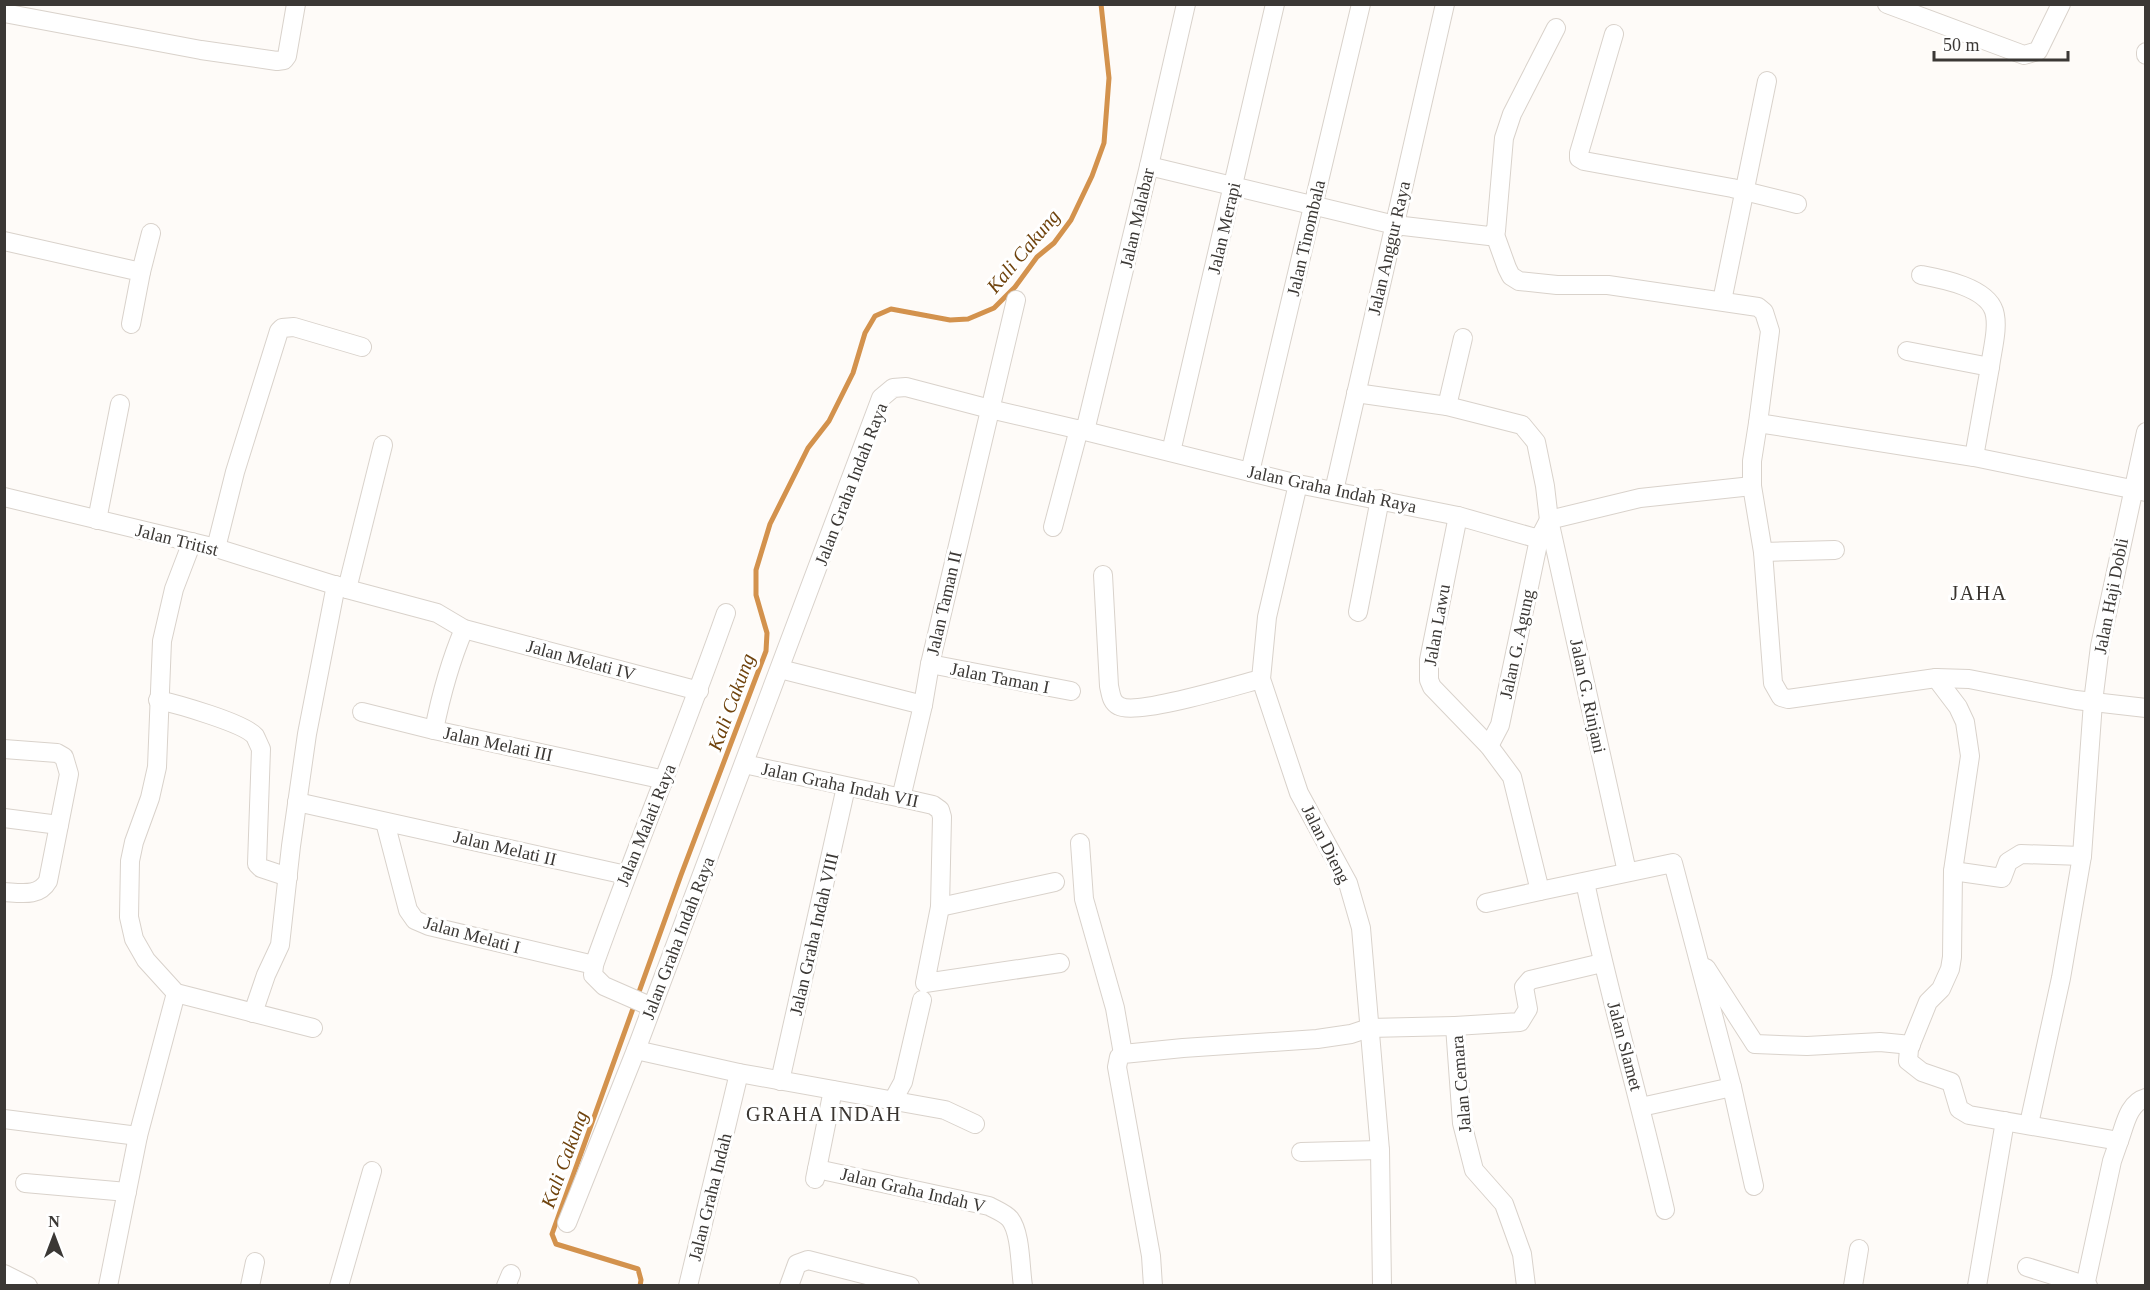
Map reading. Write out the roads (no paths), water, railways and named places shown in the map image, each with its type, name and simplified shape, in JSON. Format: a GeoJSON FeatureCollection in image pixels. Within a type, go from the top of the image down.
{"type":"FeatureCollection","features":[{"type":"Feature","properties":{"kind":"street"},"geometry":{"type":"LineString","coordinates":[[6,4],[4,11],[201,50],[277,61],[284,60],[287,56],[296,4]]}},
{"type":"Feature","properties":{"kind":"street","name":"Jalan Malabar"},"geometry":{"type":"LineString","coordinates":[[1053,527],[1082,430],[1149,166],[1186,4]]}},
{"type":"Feature","properties":{"kind":"street","name":"Jalan Merapi"},"geometry":{"type":"LineString","coordinates":[[1172,452],[1275,4]]}},
{"type":"Feature","properties":{"kind":"street","name":"Jalan Tinombala"},"geometry":{"type":"LineString","coordinates":[[1250,472],[1361,4]]}},
{"type":"Feature","properties":{"kind":"street","name":"Jalan Anggur Raya"},"geometry":{"type":"LineString","coordinates":[[1334,490],[1445,4]]}},
{"type":"Feature","properties":{"kind":"street"},"geometry":{"type":"LineString","coordinates":[[1887,4],[2024,55],[2038,51],[2061,4]]}},
{"type":"Feature","properties":{"kind":"street"},"geometry":{"type":"LineString","coordinates":[[1149,166],[1395,225],[1489,236],[1496,231],[1504,138],[1512,114],[1556,28]]}},
{"type":"Feature","properties":{"kind":"street"},"geometry":{"type":"LineString","coordinates":[[1614,34],[1579,153],[1580,158],[1584,161],[1746,191],[1797,204]]}},
{"type":"Feature","properties":{"kind":"street"},"geometry":{"type":"LineString","coordinates":[[1722,301],[1767,81]]}},
{"type":"Feature","properties":{"kind":"street"},"geometry":{"type":"LineString","coordinates":[[1494,232],[1511,276],[1519,281],[1557,285],[1608,285],[1758,307],[1764,312],[1770,331],[1752,461],[1752,486],[1763,552],[1773,683],[1781,697],[1788,699],[1936,678],[1969,679],[2093,702],[2145,708]]}},
{"type":"Feature","properties":{"kind":"street"},"geometry":{"type":"LineString","coordinates":[[131,324],[151,233]]}},
{"type":"Feature","properties":{"kind":"street"},"geometry":{"type":"LineString","coordinates":[[4,241],[141,272]]}},
{"type":"Feature","properties":{"kind":"street"},"geometry":{"type":"LineString","coordinates":[[1921,274],[1970,288],[1987,301],[1994,310],[1995,323],[1990,367],[1974,457]]}},
{"type":"Feature","properties":{"kind":"street","name":"Jalan Taman II"},"geometry":{"type":"LineString","coordinates":[[901,798],[923,705],[930,664],[1016,300]]}},
{"type":"Feature","properties":{"kind":"street"},"geometry":{"type":"LineString","coordinates":[[216,548],[235,472],[279,331],[282,328],[294,327],[362,347]]}},
{"type":"Feature","properties":{"kind":"street"},"geometry":{"type":"LineString","coordinates":[[1447,406],[1463,338]]}},
{"type":"Feature","properties":{"kind":"street"},"geometry":{"type":"LineString","coordinates":[[1907,351],[1990,367]]}},
{"type":"Feature","properties":{"kind":"street","name":"Jalan Graha Indah Raya"},"geometry":{"type":"LineString","coordinates":[[567,1223],[636,1050],[645,1004],[744,765],[881,398],[893,388],[906,387],[1298,484],[1458,516],[1539,538]]}},
{"type":"Feature","properties":{"kind":"street","name":"Jalan G. Rinjani"},"geometry":{"type":"LineString","coordinates":[[1356,393],[1447,406],[1522,425],[1536,442],[1549,520],[1627,872]]}},
{"type":"Feature","properties":{"kind":"street"},"geometry":{"type":"LineString","coordinates":[[97,520],[120,405]]}},
{"type":"Feature","properties":{"kind":"street"},"geometry":{"type":"LineString","coordinates":[[1758,423],[1974,457],[2139,490]]}},
{"type":"Feature","properties":{"kind":"street","name":"Jalan Haji Dobli"},"geometry":{"type":"LineString","coordinates":[[2029,1124],[2061,978],[2082,856],[2093,702],[2104,622],[2139,490],[2145,432]]}},
{"type":"Feature","properties":{"kind":"street"},"geometry":{"type":"LineString","coordinates":[[253,1012],[280,945],[307,734],[341,587],[383,445]]}},
{"type":"Feature","properties":{"kind":"street","name":"Jalan Dieng"},"geometry":{"type":"LineString","coordinates":[[1298,484],[1267,617],[1261,679],[1299,793],[1348,883],[1361,928],[1380,1150],[1382,1286]]}},
{"type":"Feature","properties":{"kind":"street"},"geometry":{"type":"LineString","coordinates":[[1539,538],[1549,520],[1640,498],[1752,486]]}},
{"type":"Feature","properties":{"kind":"street","name":"Jalan Tritist"},"geometry":{"type":"LineString","coordinates":[[4,497],[216,548],[341,587],[437,613],[464,629]]}},
{"type":"Feature","properties":{"kind":"street"},"geometry":{"type":"LineString","coordinates":[[1358,612],[1380,499]]}},
{"type":"Feature","properties":{"kind":"street","name":"Jalan Lawu"},"geometry":{"type":"LineString","coordinates":[[1458,516],[1429,660],[1429,680],[1432,687],[1489,746]]}},
{"type":"Feature","properties":{"kind":"street","name":"Jalan G. Agung"},"geometry":{"type":"LineString","coordinates":[[1489,746],[1500,725],[1539,538]]}},
{"type":"Feature","properties":{"kind":"street"},"geometry":{"type":"LineString","coordinates":[[192,542],[174,589],[162,641],[157,767],[150,798],[134,842],[130,861],[129,917],[134,939],[146,960],[176,993],[313,1028]]}},
{"type":"Feature","properties":{"kind":"street"},"geometry":{"type":"LineString","coordinates":[[1763,552],[1835,550]]}},
{"type":"Feature","properties":{"kind":"street"},"geometry":{"type":"LineString","coordinates":[[1103,575],[1109,686],[1112,699],[1117,706],[1125,708],[1179,701],[1261,679]]}},
{"type":"Feature","properties":{"kind":"street","name":"Jalan Malati Raya"},"geometry":{"type":"LineString","coordinates":[[594,965],[626,875],[699,691],[726,613]]}},
{"type":"Feature","properties":{"kind":"street","name":"Jalan Melati IV"},"geometry":{"type":"LineString","coordinates":[[464,629],[699,691]]}},
{"type":"Feature","properties":{"kind":"street","name":"Jalan Melati III"},"geometry":{"type":"LineString","coordinates":[[464,629],[450,663],[434,730],[665,780]]}},
{"type":"Feature","properties":{"kind":"street","name":"Jalan Taman I"},"geometry":{"type":"LineString","coordinates":[[930,664],[1071,691]]}},
{"type":"Feature","properties":{"kind":"street"},"geometry":{"type":"LineString","coordinates":[[780,669],[923,705]]}},
{"type":"Feature","properties":{"kind":"street"},"geometry":{"type":"LineString","coordinates":[[1936,678],[1958,707],[1965,722],[1970,756],[1953,871],[1950,969],[1941,989],[1929,1002],[1911,1045],[1908,1061],[1922,1072],[1952,1082],[1959,1109],[1969,1115],[2119,1141]]}},
{"type":"Feature","properties":{"kind":"street"},"geometry":{"type":"LineString","coordinates":[[158,700],[242,727],[254,736],[261,749],[257,864],[261,868],[288,877]]}},
{"type":"Feature","properties":{"kind":"street"},"geometry":{"type":"LineString","coordinates":[[362,712],[434,730]]}},
{"type":"Feature","properties":{"kind":"street"},"geometry":{"type":"LineString","coordinates":[[1489,746],[1512,777],[1540,891]]}},
{"type":"Feature","properties":{"kind":"street"},"geometry":{"type":"LineString","coordinates":[[4,748],[57,753],[64,757],[69,774],[48,880],[44,887],[29,893],[4,892]]}},
{"type":"Feature","properties":{"kind":"street","name":"Jalan Graha Indah VII"},"geometry":{"type":"LineString","coordinates":[[744,765],[901,798],[940,810],[942,817],[939,907],[903,1082],[892,1102]]}},
{"type":"Feature","properties":{"kind":"street","name":"Jalan Graha Indah VIII"},"geometry":{"type":"LineString","coordinates":[[780,1081],[846,787]]}},
{"type":"Feature","properties":{"kind":"street","name":"Jalan Melati II"},"geometry":{"type":"LineString","coordinates":[[297,802],[626,875]]}},
{"type":"Feature","properties":{"kind":"street"},"geometry":{"type":"LineString","coordinates":[[4,818],[59,825]]}},
{"type":"Feature","properties":{"kind":"street","name":"Jalan Melati I"},"geometry":{"type":"LineString","coordinates":[[385,822],[408,910],[415,920],[429,926],[594,965]]}},
{"type":"Feature","properties":{"kind":"street"},"geometry":{"type":"LineString","coordinates":[[1080,843],[1084,898],[1115,1008],[1123,1054],[1117,1061],[1117,1067],[1154,1286]]}},
{"type":"Feature","properties":{"kind":"street"},"geometry":{"type":"LineString","coordinates":[[1953,871],[2002,878],[2008,862],[2021,854],[2082,856]]}},
{"type":"Feature","properties":{"kind":"street"},"geometry":{"type":"LineString","coordinates":[[1486,903],[1673,863],[1732,1087],[1754,1186]]}},
{"type":"Feature","properties":{"kind":"street"},"geometry":{"type":"LineString","coordinates":[[939,907],[1055,882]]}},
{"type":"Feature","properties":{"kind":"street","name":"Jalan Slamet"},"geometry":{"type":"LineString","coordinates":[[1585,882],[1602,963],[1641,1107],[1665,1210]]}},
{"type":"Feature","properties":{"kind":"street"},"geometry":{"type":"LineString","coordinates":[[1697,955],[1755,1044],[1807,1046],[1880,1042],[1911,1045]]}},
{"type":"Feature","properties":{"kind":"street"},"geometry":{"type":"LineString","coordinates":[[923,992],[1060,963]]}},
{"type":"Feature","properties":{"kind":"street"},"geometry":{"type":"LineString","coordinates":[[1455,1026],[1520,1022],[1528,1009],[1524,987],[1530,980],[1602,963]]}},
{"type":"Feature","properties":{"kind":"street"},"geometry":{"type":"LineString","coordinates":[[594,965],[593,975],[604,986],[645,1004]]}},
{"type":"Feature","properties":{"kind":"street"},"geometry":{"type":"LineString","coordinates":[[108,1286],[138,1136],[176,993]]}},
{"type":"Feature","properties":{"kind":"street","name":"Jalan Cemara"},"geometry":{"type":"LineString","coordinates":[[1123,1054],[1317,1039],[1351,1034],[1369,1028],[1455,1026],[1462,1123],[1474,1170],[1504,1204],[1522,1254],[1526,1286]]}},
{"type":"Feature","properties":{"kind":"street"},"geometry":{"type":"LineString","coordinates":[[636,1050],[780,1081],[945,1110],[975,1124]]}},
{"type":"Feature","properties":{"kind":"street","name":"Jalan Graha Indah"},"geometry":{"type":"LineString","coordinates":[[688,1286],[739,1073]]}},
{"type":"Feature","properties":{"kind":"street"},"geometry":{"type":"LineString","coordinates":[[1641,1107],[1732,1087]]}},
{"type":"Feature","properties":{"kind":"street","name":"Jalan Graha Indah V"},"geometry":{"type":"LineString","coordinates":[[833,1090],[816,1174],[996,1209],[1009,1219],[1016,1231],[1023,1286]]}},
{"type":"Feature","properties":{"kind":"street"},"geometry":{"type":"LineString","coordinates":[[2027,1267],[2086,1285],[2112,1161],[2132,1107],[2138,1100],[2145,1098]]}},
{"type":"Feature","properties":{"kind":"street"},"geometry":{"type":"LineString","coordinates":[[4,1119],[138,1136]]}},
{"type":"Feature","properties":{"kind":"street"},"geometry":{"type":"LineString","coordinates":[[1977,1286],[2005,1121]]}},
{"type":"Feature","properties":{"kind":"street"},"geometry":{"type":"LineString","coordinates":[[1301,1152],[1380,1150]]}},
{"type":"Feature","properties":{"kind":"street"},"geometry":{"type":"LineString","coordinates":[[339,1286],[372,1171]]}},
{"type":"Feature","properties":{"kind":"street"},"geometry":{"type":"LineString","coordinates":[[25,1182],[127,1192]]}},
{"type":"Feature","properties":{"kind":"street"},"geometry":{"type":"LineString","coordinates":[[1853,1286],[1859,1249]]}},
{"type":"Feature","properties":{"kind":"street"},"geometry":{"type":"LineString","coordinates":[[789,1286],[797,1264],[808,1260],[910,1286]]}},
{"type":"Feature","properties":{"kind":"street"},"geometry":{"type":"LineString","coordinates":[[250,1286],[255,1262]]}},
{"type":"Feature","properties":{"kind":"street"},"geometry":{"type":"LineString","coordinates":[[4,1274],[28,1286]]}},
{"type":"Feature","properties":{"kind":"waterway","name":"Kali Cakung"},"geometry":{"type":"LineString","coordinates":[[640,1286],[638,1269],[556,1244],[552,1234],[681,875],[766,651],[767,633],[756,595],[756,570],[770,524],[808,448],[829,421],[853,373],[865,333],[875,316],[891,309],[950,320],[968,319],[994,308],[1015,287],[1037,257],[1054,243],[1071,220],[1092,176],[1104,143],[1109,78],[1101,4]]}},
{"type":"Feature","properties":{"kind":"district","name":"JAHA"},"geometry":{"type":"Point","coordinates":[1979,593]}},
{"type":"Feature","properties":{"kind":"district","name":"GRAHA INDAH"},"geometry":{"type":"Point","coordinates":[824,1114]}}]}
